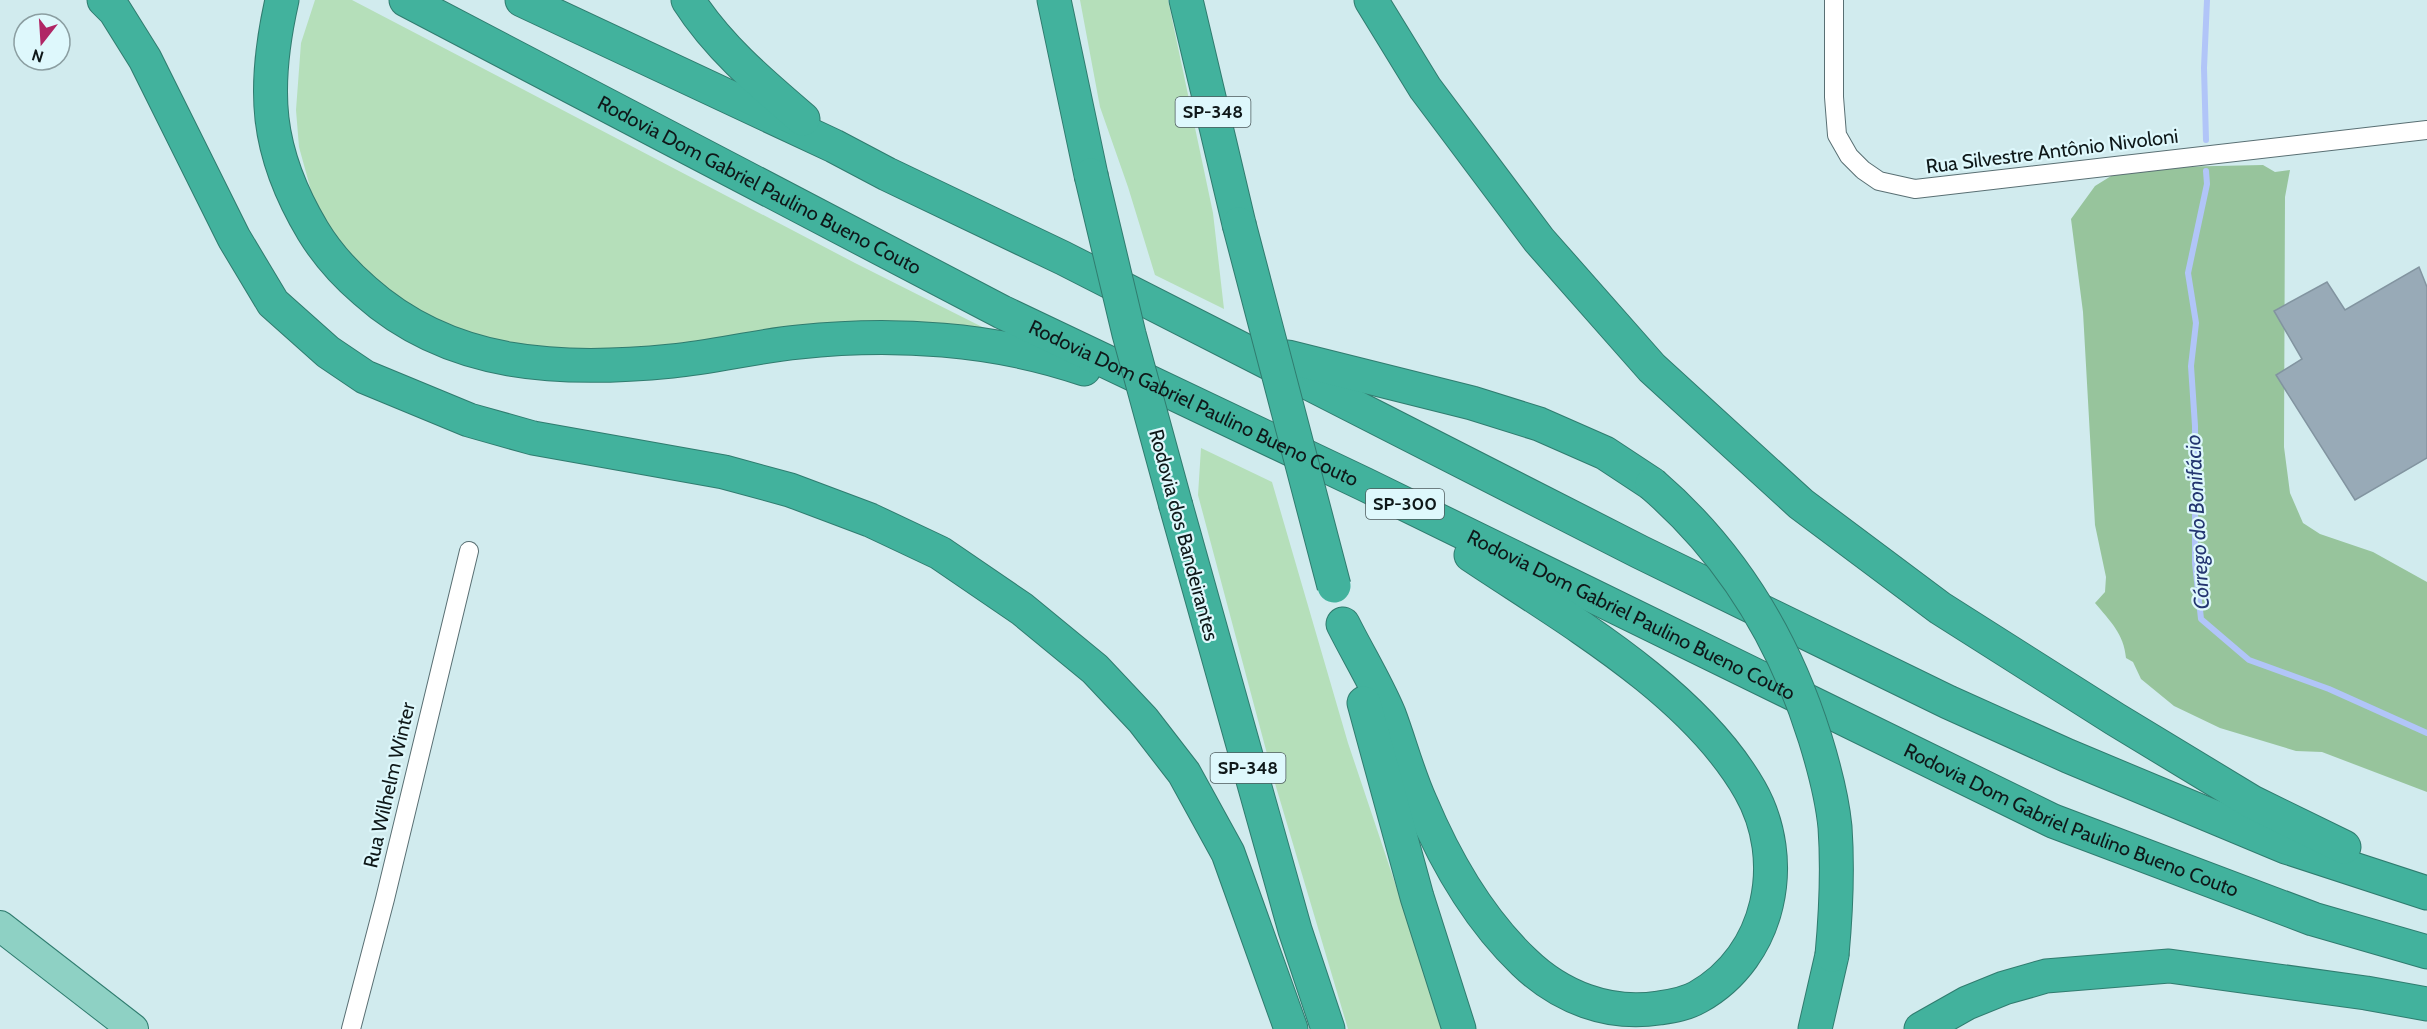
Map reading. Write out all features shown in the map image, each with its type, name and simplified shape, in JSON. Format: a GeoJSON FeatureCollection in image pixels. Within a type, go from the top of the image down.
{"type":"FeatureCollection","features":[{"type":"Feature","properties":{"kind":"highway"},"geometry":{"type":"LineString","coordinates":[[104,0],[115,11],[145,59],[234,238],[273,303],[328,352],[365,377],[469,420],[533,438],[724,472],[790,490],[870,520],[940,554],[1022,609],[1088,663],[1143,720],[1184,773],[1228,853],[1291,1029]]}},
{"type":"Feature","properties":{"kind":"highway"},"geometry":{"type":"LineString","coordinates":[[282,0],[272,45],[269,102],[276,147],[286,181],[322,246],[343,271],[385,309],[426,335],[482,355],[546,364],[605,366],[674,361],[798,342],[848,339],[908,339],[980,344],[1056,359],[1215,413]]}},
{"type":"Feature","properties":{"kind":"highway","name":"Rodovia Dom Gabriel Paulino Bueno Couto"},"geometry":{"type":"LineString","coordinates":[[406,0],[982,302],[1364,484],[2053,821],[2313,919],[2427,952]]}},
{"type":"Feature","properties":{"kind":"highway"},"geometry":{"type":"LineString","coordinates":[[522,0],[834,146],[887,174],[1064,258],[1640,552],[1948,702],[2068,756],[2286,847],[2427,894]]}},
{"type":"Feature","properties":{"kind":"highway"},"geometry":{"type":"LineString","coordinates":[[688,0],[700,20],[742,66],[834,146]]}},
{"type":"Feature","properties":{"kind":"highway","name":"SP-348"},"geometry":{"type":"LineString","coordinates":[[1186,0],[1239,224],[1342,624],[1416,897],[1459,1029]]}},
{"type":"Feature","properties":{"kind":"highway"},"geometry":{"type":"LineString","coordinates":[[1371,0],[1425,88],[1539,240],[1652,368],[1801,504],[1940,608],[2115,719],[2253,802],[2307,831],[2353,851],[2427,878]]}},
{"type":"Feature","properties":{"kind":"highway","name":"Rodovia dos Bandeirantes"},"geometry":{"type":"LineString","coordinates":[[1054,8],[1129,334],[1295,930],[1328,1029]]}},
{"type":"Feature","properties":{"kind":"highway"},"geometry":{"type":"LineString","coordinates":[[1224,340],[1472,403],[1539,424],[1605,453],[1652,484],[1678,507],[1721,555],[1764,619],[1792,673],[1827,777],[1834,826],[1837,891],[1832,955],[1815,1029]]}},
{"type":"Feature","properties":{"kind":"highway"},"geometry":{"type":"LineString","coordinates":[[1342,624],[1388,711],[1420,803],[1454,867],[1490,925],[1525,964],[1565,992],[1602,1008],[1643,1010],[1677,1005],[1696,998],[1715,986],[1746,952],[1758,931],[1770,890],[1772,870],[1769,842],[1763,820],[1750,791],[1721,745],[1668,693],[1586,633],[1364,484]]}},
{"type":"Feature","properties":{"kind":"highway"},"geometry":{"type":"LineString","coordinates":[[1922,1029],[1967,1003],[2004,988],[2046,976],[2169,966],[2366,993],[2427,1004]]}},
{"type":"Feature","properties":{"kind":"main road"},"geometry":{"type":"LineString","coordinates":[[0,926],[133,1029]]}},
{"type":"Feature","properties":{"kind":"street","name":"Rua Silvestre Antônio Nivoloni"},"geometry":{"type":"LineString","coordinates":[[1834,0],[1834,97],[1837,135],[1849,156],[1863,170],[1879,181],[1898,186],[1915,189],[2427,130]]}},
{"type":"Feature","properties":{"kind":"street","name":"Rua Wilhelm Winter"},"geometry":{"type":"LineString","coordinates":[[351,1029],[385,899],[469,551]]}},
{"type":"Feature","properties":{"kind":"green space"},"geometry":{"type":"Polygon","coordinates":[[[315,0],[352,0],[855,263],[1026,349],[640,358],[500,355],[358,278],[315,205],[299,147],[296,110],[301,43],[315,0]]]}},
{"type":"Feature","properties":{"kind":"green space"},"geometry":{"type":"Polygon","coordinates":[[[1080,0],[1168,0],[1213,213],[1224,309],[1155,275],[1100,107],[1080,0]]]}},
{"type":"Feature","properties":{"kind":"green space"},"geometry":{"type":"Polygon","coordinates":[[[2263,165],[2275,172],[2290,170],[2285,197],[2284,447],[2290,493],[2303,523],[2320,534],[2373,552],[2427,582],[2427,792],[2322,752],[2296,751],[2220,728],[2174,706],[2141,679],[2133,662],[2126,658],[2125,649],[2115,628],[2095,603],[2105,592],[2106,577],[2095,525],[2083,312],[2071,219],[2095,186],[2124,168],[2263,165]]]}},
{"type":"Feature","properties":{"kind":"green space"},"geometry":{"type":"Polygon","coordinates":[[[1201,448],[1272,482],[1348,743],[1444,1029],[1348,1029],[1274,780],[1198,495],[1201,448]]]}},
{"type":"Feature","properties":{"kind":"building"},"geometry":{"type":"Polygon","coordinates":[[[2419,267],[2427,287],[2427,458],[2355,500],[2276,375],[2302,359],[2274,311],[2327,282],[2345,310],[2419,267]]]}},
{"type":"Feature","properties":{"kind":"waterway","name":"Córrego do Bonifácio"},"geometry":{"type":"LineString","coordinates":[[2206,140],[2204,68],[2207,0]]}},
{"type":"Feature","properties":{"kind":"waterway","name":"Córrego do Bonifácio"},"geometry":{"type":"LineString","coordinates":[[2206,171],[2207,184],[2188,273],[2196,323],[2191,366],[2195,426],[2195,563],[2201,619],[2249,660],[2329,689],[2427,733]]}}]}
